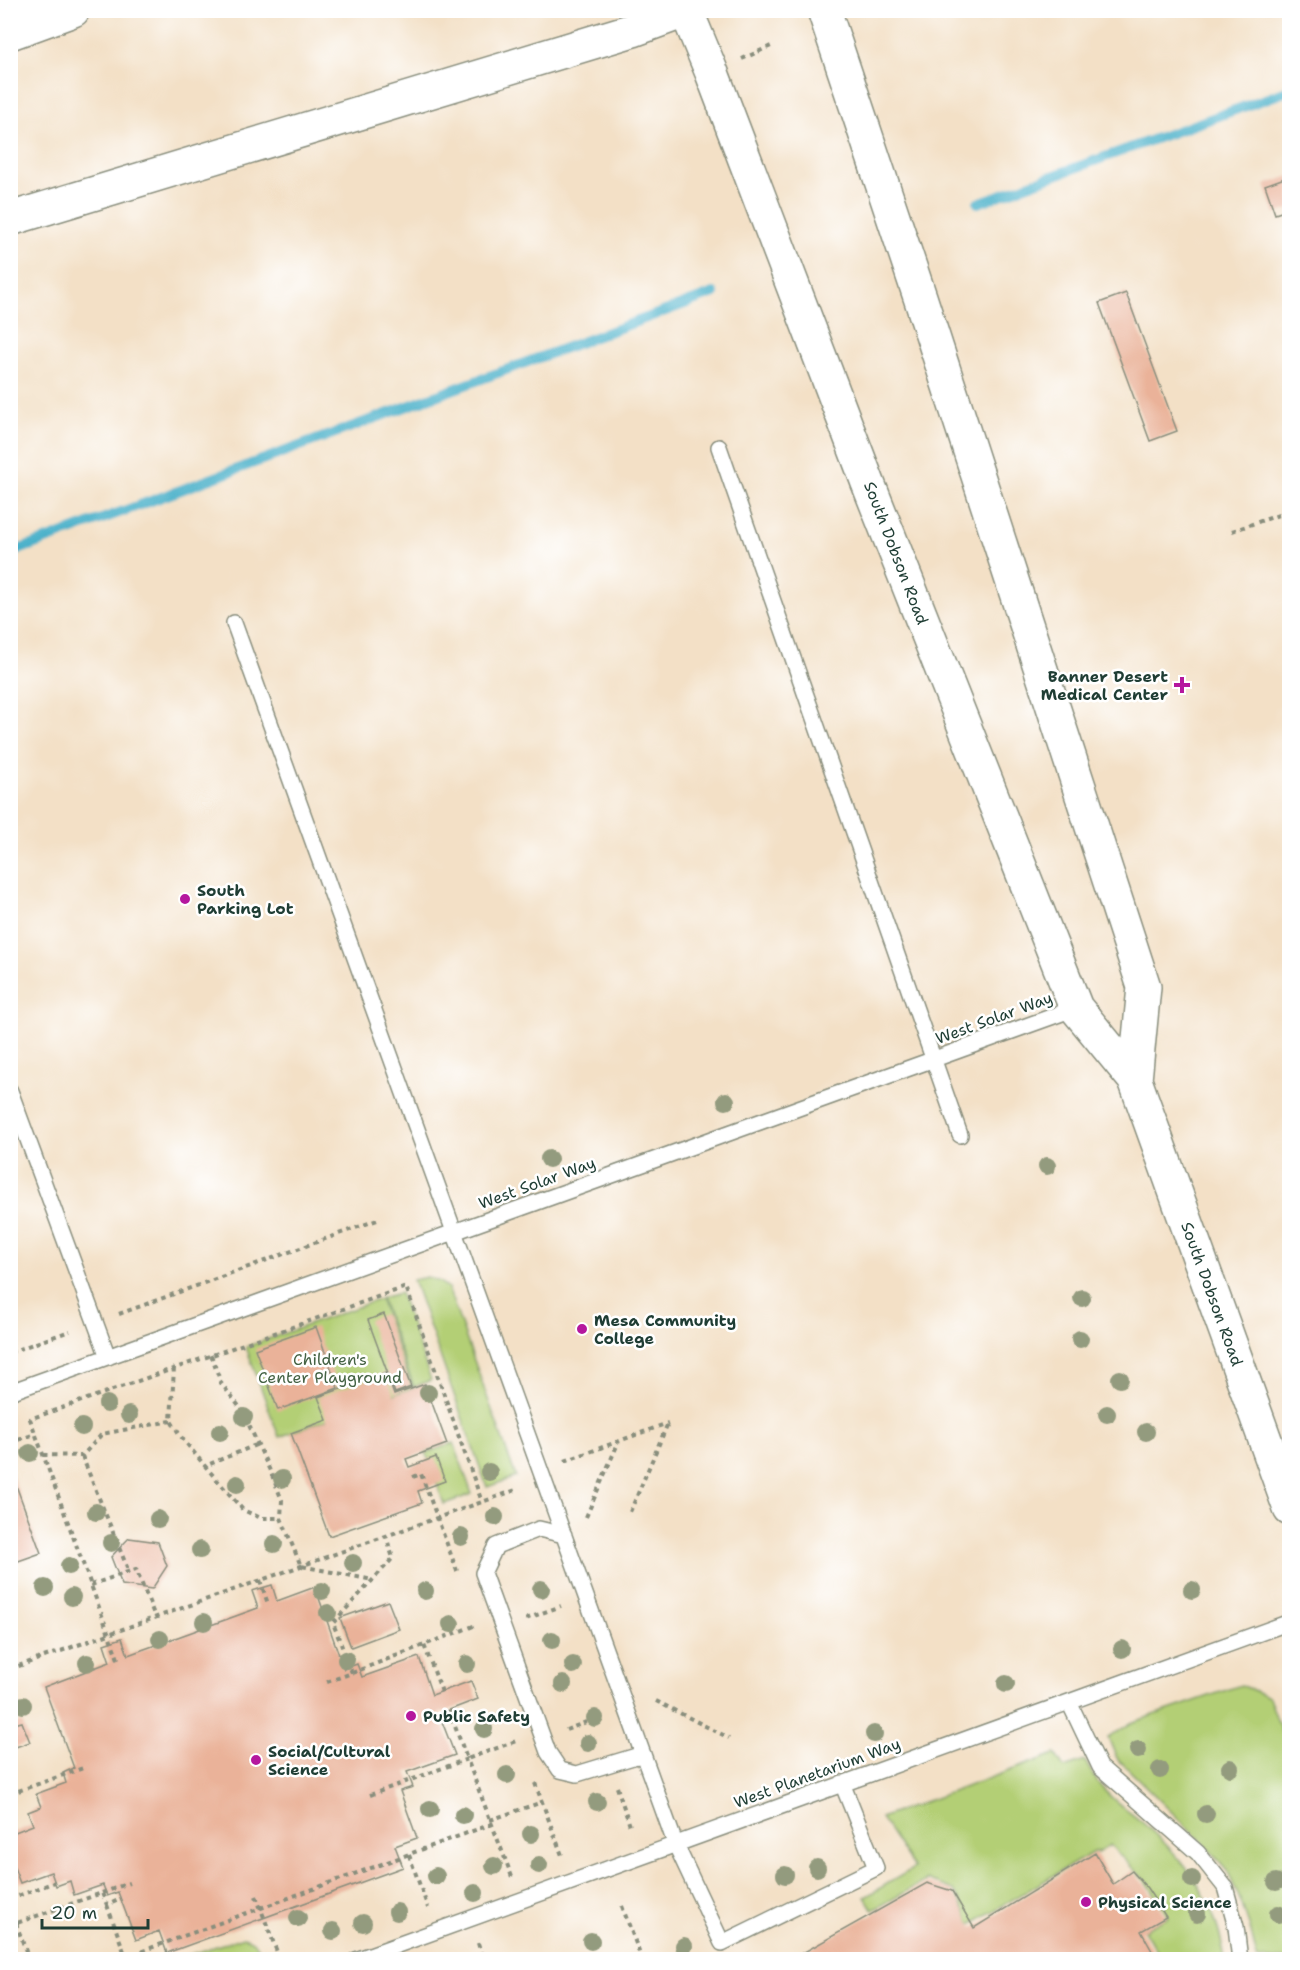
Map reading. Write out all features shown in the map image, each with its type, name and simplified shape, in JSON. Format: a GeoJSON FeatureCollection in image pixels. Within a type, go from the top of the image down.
{"type":"FeatureCollection","features":[{"type":"Feature","properties":{"kind":"main road"},"geometry":{"type":"LineString","coordinates":[[10,33],[73,10]]}},
{"type":"Feature","properties":{"kind":"main road","name":"South Dobson Road"},"geometry":{"type":"LineString","coordinates":[[824,10],[920,297],[1144,987],[1134,1080]]}},
{"type":"Feature","properties":{"kind":"main road"},"geometry":{"type":"LineString","coordinates":[[10,219],[633,30],[687,11]]}},
{"type":"Feature","properties":{"kind":"main road","name":"South Dobson Road"},"geometry":{"type":"LineString","coordinates":[[687,11],[868,483],[1076,1008],[1134,1080],[1290,1509]]}},
{"type":"Feature","properties":{"kind":"lane"},"geometry":{"type":"LineString","coordinates":[[720,447],[960,1135]]}},
{"type":"Feature","properties":{"kind":"lane"},"geometry":{"type":"LineString","coordinates":[[234,623],[675,1843],[722,1942],[876,1868],[842,1783]]}},
{"type":"Feature","properties":{"kind":"lane","name":"West Solar Way"},"geometry":{"type":"LineString","coordinates":[[10,1392],[1076,1008]]}},
{"type":"Feature","properties":{"kind":"lane"},"geometry":{"type":"LineString","coordinates":[[10,1091],[108,1357]]}},
{"type":"Feature","properties":{"kind":"lane"},"geometry":{"type":"LineString","coordinates":[[564,1535],[539,1529],[496,1546],[483,1573],[548,1752],[560,1770],[577,1774],[643,1754]]}},
{"type":"Feature","properties":{"kind":"lane","name":"West Planetarium Way"},"geometry":{"type":"LineString","coordinates":[[356,1959],[1290,1622]]}},
{"type":"Feature","properties":{"kind":"lane"},"geometry":{"type":"LineString","coordinates":[[1069,1702],[1100,1767],[1198,1853],[1225,1887],[1236,1927],[1240,1959]]}},
{"type":"Feature","properties":{"kind":"path"},"geometry":{"type":"LineString","coordinates":[[739,61],[771,46]]}},
{"type":"Feature","properties":{"kind":"path"},"geometry":{"type":"LineString","coordinates":[[1232,531],[1290,511]]}},
{"type":"Feature","properties":{"kind":"path"},"geometry":{"type":"LineString","coordinates":[[119,1314],[380,1219]]}},
{"type":"Feature","properties":{"kind":"path"},"geometry":{"type":"LineString","coordinates":[[118,1659],[30,1419],[406,1287],[482,1502]]}},
{"type":"Feature","properties":{"kind":"path"},"geometry":{"type":"LineString","coordinates":[[10,1352],[70,1331]]}},
{"type":"Feature","properties":{"kind":"path"},"geometry":{"type":"LineString","coordinates":[[211,1355],[221,1383],[242,1410],[282,1500],[281,1518],[301,1566]]}},
{"type":"Feature","properties":{"kind":"path"},"geometry":{"type":"LineString","coordinates":[[174,1368],[171,1421],[182,1438],[243,1510],[261,1518],[281,1518]]}},
{"type":"Feature","properties":{"kind":"path"},"geometry":{"type":"LineString","coordinates":[[43,1455],[82,1456],[102,1434],[171,1421]]}},
{"type":"Feature","properties":{"kind":"path"},"geometry":{"type":"LineString","coordinates":[[568,1471],[565,1461],[668,1423],[630,1512]]}},
{"type":"Feature","properties":{"kind":"path"},"geometry":{"type":"LineString","coordinates":[[10,1443],[35,1434]]}},
{"type":"Feature","properties":{"kind":"path"},"geometry":{"type":"LineString","coordinates":[[585,1519],[619,1440]]}},
{"type":"Feature","properties":{"kind":"path"},"geometry":{"type":"LineString","coordinates":[[205,1466],[256,1445]]}},
{"type":"Feature","properties":{"kind":"path"},"geometry":{"type":"LineString","coordinates":[[82,1456],[129,1572]]}},
{"type":"Feature","properties":{"kind":"path"},"geometry":{"type":"LineString","coordinates":[[413,1477],[421,1474],[458,1573]]}},
{"type":"Feature","properties":{"kind":"path"},"geometry":{"type":"LineString","coordinates":[[10,1669],[522,1488]]}},
{"type":"Feature","properties":{"kind":"path"},"geometry":{"type":"LineString","coordinates":[[352,1674],[333,1623],[393,1558],[386,1536]]}},
{"type":"Feature","properties":{"kind":"path"},"geometry":{"type":"LineString","coordinates":[[301,1566],[373,1580]]}},
{"type":"Feature","properties":{"kind":"path"},"geometry":{"type":"LineString","coordinates":[[91,1585],[136,1569],[154,1617]]}},
{"type":"Feature","properties":{"kind":"path"},"geometry":{"type":"LineString","coordinates":[[260,1580],[268,1604]]}},
{"type":"Feature","properties":{"kind":"path"},"geometry":{"type":"LineString","coordinates":[[503,1627],[586,1596]]}},
{"type":"Feature","properties":{"kind":"path"},"geometry":{"type":"LineString","coordinates":[[327,1682],[477,1625]]}},
{"type":"Feature","properties":{"kind":"path"},"geometry":{"type":"LineString","coordinates":[[424,1645],[442,1692]]}},
{"type":"Feature","properties":{"kind":"path"},"geometry":{"type":"LineString","coordinates":[[656,1701],[729,1738]]}},
{"type":"Feature","properties":{"kind":"path"},"geometry":{"type":"LineString","coordinates":[[543,1739],[625,1706]]}},
{"type":"Feature","properties":{"kind":"path"},"geometry":{"type":"LineString","coordinates":[[449,1710],[520,1900]]}},
{"type":"Feature","properties":{"kind":"path"},"geometry":{"type":"LineString","coordinates":[[370,1796],[519,1739]]}},
{"type":"Feature","properties":{"kind":"path"},"geometry":{"type":"LineString","coordinates":[[609,1765],[630,1826]]}},
{"type":"Feature","properties":{"kind":"path"},"geometry":{"type":"LineString","coordinates":[[10,1794],[86,1767]]}},
{"type":"Feature","properties":{"kind":"path"},"geometry":{"type":"LineString","coordinates":[[102,1893],[126,1957],[409,1855],[542,1802]]}},
{"type":"Feature","properties":{"kind":"path"},"geometry":{"type":"LineString","coordinates":[[409,1855],[436,1930]]}},
{"type":"Feature","properties":{"kind":"path"},"geometry":{"type":"LineString","coordinates":[[10,1899],[55,1882]]}},
{"type":"Feature","properties":{"kind":"path"},"geometry":{"type":"LineString","coordinates":[[10,1927],[129,1883]]}},
{"type":"Feature","properties":{"kind":"path"},"geometry":{"type":"LineString","coordinates":[[256,1896],[280,1959]]}},
{"type":"Feature","properties":{"kind":"path"},"geometry":{"type":"LineString","coordinates":[[107,1905],[121,1899]]}},
{"type":"Feature","properties":{"kind":"path"},"geometry":{"type":"LineString","coordinates":[[10,1906],[29,1959]]}},
{"type":"Feature","properties":{"kind":"path"},"geometry":{"type":"LineString","coordinates":[[622,1906],[642,1959]]}},
{"type":"Feature","properties":{"kind":"green space"},"geometry":{"type":"Polygon","coordinates":[[[427,1277],[448,1288],[516,1477],[487,1487],[413,1280],[427,1277]]]}},
{"type":"Feature","properties":{"kind":"green space"},"geometry":{"type":"Polygon","coordinates":[[[400,1293],[431,1380],[414,1387],[381,1298],[400,1293]]]}},
{"type":"Feature","properties":{"kind":"green space","name":"Children's Center Playground"},"geometry":{"type":"Polygon","coordinates":[[[380,1299],[413,1388],[279,1437],[246,1347],[380,1299]]]}},
{"type":"Feature","properties":{"kind":"green space"},"geometry":{"type":"Polygon","coordinates":[[[454,1443],[472,1494],[444,1504],[426,1453],[454,1443]]]}},
{"type":"Feature","properties":{"kind":"green space"},"geometry":{"type":"Polygon","coordinates":[[[1241,1685],[1269,1697],[1289,1753],[1289,1959],[1257,1959],[1251,1931],[1227,1870],[1207,1847],[1117,1758],[1108,1738],[1131,1723],[1241,1685]]]}},
{"type":"Feature","properties":{"kind":"green space"},"geometry":{"type":"Polygon","coordinates":[[[1055,1754],[1064,1768],[1085,1761],[1104,1790],[1160,1839],[1187,1868],[1207,1901],[1225,1959],[1161,1959],[1144,1930],[1169,1917],[1149,1885],[1110,1845],[1097,1853],[1095,1851],[971,1924],[954,1890],[927,1880],[873,1910],[865,1897],[914,1868],[881,1818],[1055,1754]]]}},
{"type":"Feature","properties":{"kind":"green space"},"geometry":{"type":"Polygon","coordinates":[[[243,1937],[256,1945],[263,1959],[178,1959],[243,1937]]]}},
{"type":"Feature","properties":{"kind":"building"},"geometry":{"type":"Polygon","coordinates":[[[1290,176],[1290,209],[1275,214],[1265,185],[1290,176]]]}},
{"type":"Feature","properties":{"kind":"building"},"geometry":{"type":"Polygon","coordinates":[[[1126,293],[1177,431],[1150,441],[1099,303],[1126,293]]]}},
{"type":"Feature","properties":{"kind":"building"},"geometry":{"type":"Polygon","coordinates":[[[384,1314],[411,1387],[395,1393],[368,1320],[384,1314]]]}},
{"type":"Feature","properties":{"kind":"building"},"geometry":{"type":"Polygon","coordinates":[[[316,1327],[338,1388],[278,1410],[255,1349],[316,1327]]]}},
{"type":"Feature","properties":{"kind":"building"},"geometry":{"type":"Polygon","coordinates":[[[386,1373],[394,1395],[425,1384],[447,1444],[406,1459],[409,1467],[436,1457],[445,1481],[418,1491],[422,1503],[329,1536],[291,1433],[327,1420],[318,1397],[386,1373]]]}},
{"type":"Feature","properties":{"kind":"building"},"geometry":{"type":"Polygon","coordinates":[[[10,1469],[41,1553],[10,1564],[10,1469]]]}},
{"type":"Feature","properties":{"kind":"building"},"geometry":{"type":"Polygon","coordinates":[[[129,1538],[158,1542],[167,1566],[152,1589],[122,1585],[111,1557],[129,1538]]]}},
{"type":"Feature","properties":{"kind":"building","name":"Social/Cultural Science"},"geometry":{"type":"Polygon","coordinates":[[[272,1585],[277,1601],[315,1587],[344,1669],[357,1664],[362,1677],[419,1657],[432,1695],[471,1681],[478,1699],[439,1714],[455,1755],[407,1772],[413,1787],[400,1791],[417,1838],[395,1846],[403,1867],[167,1953],[159,1931],[136,1940],[118,1892],[107,1896],[103,1885],[74,1895],[70,1881],[56,1886],[51,1872],[20,1883],[10,1857],[10,1834],[33,1825],[28,1812],[41,1807],[36,1794],[66,1783],[63,1773],[74,1768],[44,1687],[110,1662],[104,1644],[122,1638],[128,1655],[258,1608],[252,1591],[272,1585]]]}},
{"type":"Feature","properties":{"kind":"building"},"geometry":{"type":"Polygon","coordinates":[[[388,1601],[399,1629],[351,1647],[340,1618],[388,1601]]]}},
{"type":"Feature","properties":{"kind":"building"},"geometry":{"type":"Polygon","coordinates":[[[22,1722],[30,1742],[10,1749],[10,1725],[22,1722]]]}},
{"type":"Feature","properties":{"kind":"building","name":"Physical Science"},"geometry":{"type":"Polygon","coordinates":[[[1095,1853],[1113,1884],[1132,1871],[1147,1888],[1166,1917],[1141,1931],[1157,1960],[790,1960],[927,1883],[952,1891],[974,1928],[1095,1853]]]}},
{"type":"Feature","properties":{"kind":"waterway"},"geometry":{"type":"LineString","coordinates":[[978,203],[1290,90]]}},
{"type":"Feature","properties":{"kind":"waterway"},"geometry":{"type":"LineString","coordinates":[[10,553],[714,293]]}},
{"type":"Feature","properties":{"kind":"place","name":"Banner Desert Medical Center"},"geometry":{"type":"Point","coordinates":[1182,685]}},
{"type":"Feature","properties":{"kind":"place","name":"South Parking Lot"},"geometry":{"type":"Point","coordinates":[185,899]}},
{"type":"Feature","properties":{"kind":"place","name":"Mesa Community College"},"geometry":{"type":"Point","coordinates":[582,1329]}},
{"type":"Feature","properties":{"kind":"place","name":"Public Safety"},"geometry":{"type":"Point","coordinates":[411,1716]}},
{"type":"Feature","properties":{"kind":"place","name":"Social/Cultural Science"},"geometry":{"type":"Point","coordinates":[256,1760]}},
{"type":"Feature","properties":{"kind":"place","name":"Physical Science"},"geometry":{"type":"Point","coordinates":[1086,1902]}}]}
